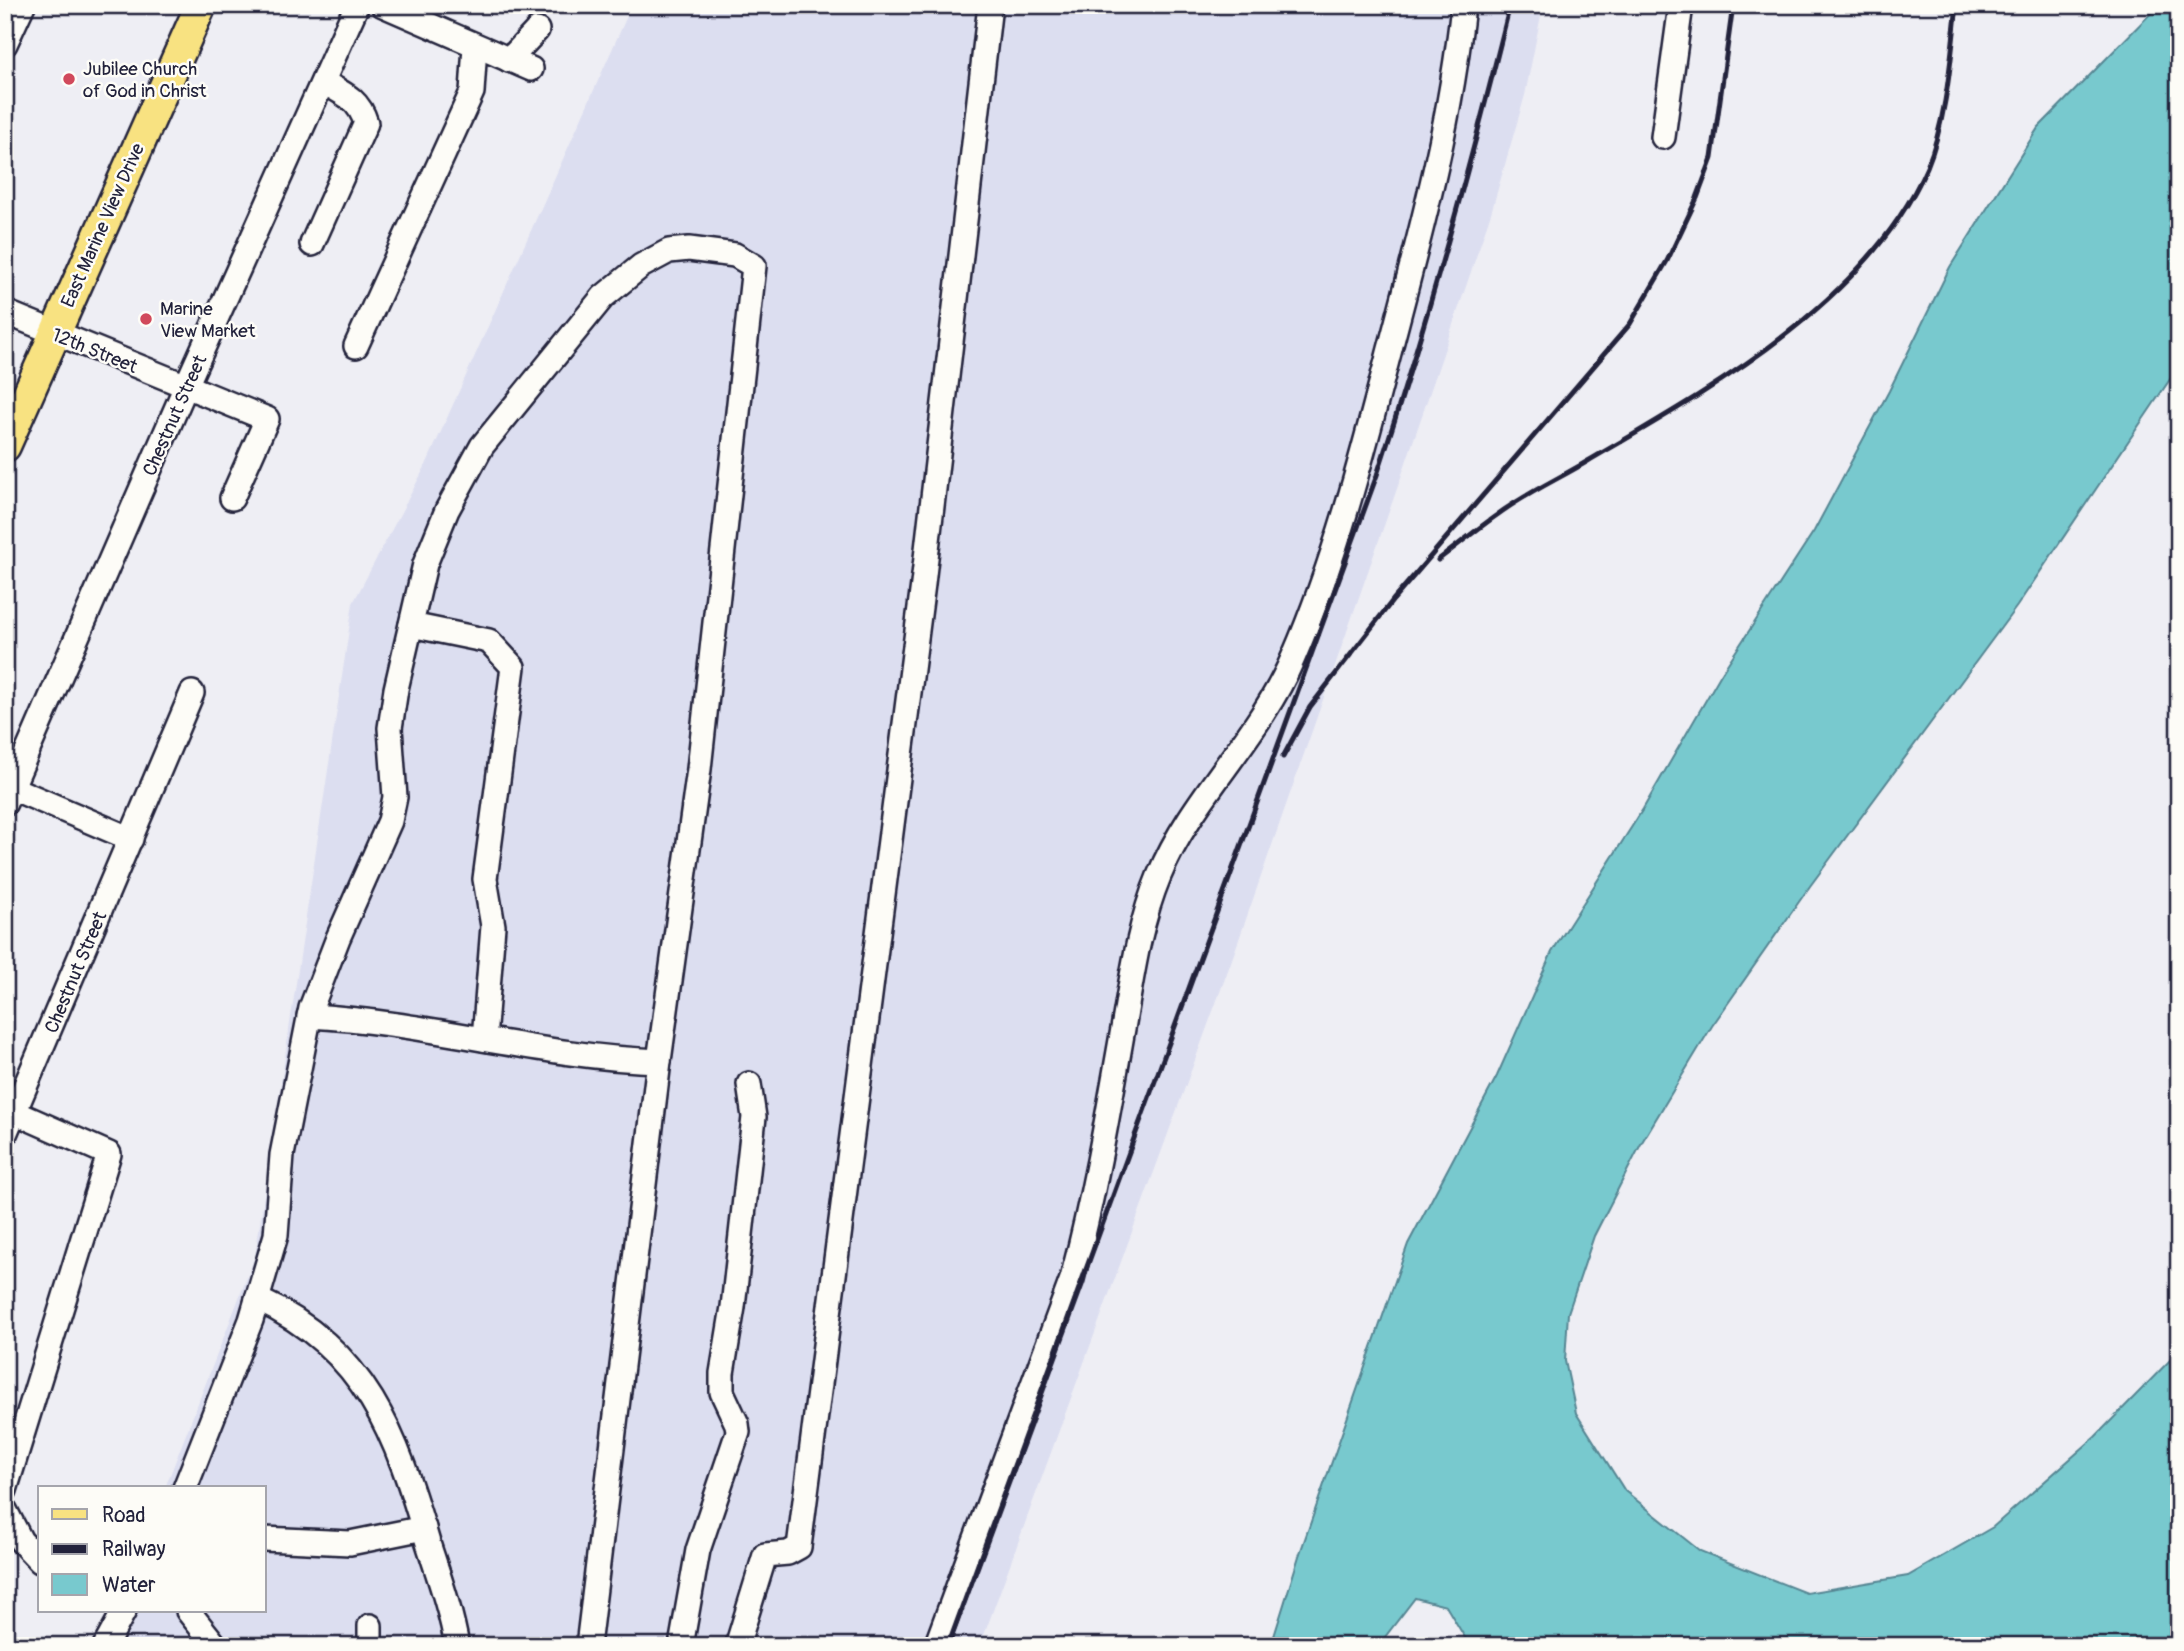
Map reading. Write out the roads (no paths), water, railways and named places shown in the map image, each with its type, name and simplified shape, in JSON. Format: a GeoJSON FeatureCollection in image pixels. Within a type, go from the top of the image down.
{"type":"FeatureCollection","features":[{"type":"Feature","properties":{"kind":"main road","name":"East Marine View Drive"},"geometry":{"type":"LineString","coordinates":[[5,446],[46,330],[180,5]]}},
{"type":"Feature","properties":{"kind":"main road","name":"East Marine View Drive"},"geometry":{"type":"LineString","coordinates":[[5,400],[46,330],[201,5]]}},
{"type":"Feature","properties":{"kind":"street"},"geometry":{"type":"LineString","coordinates":[[5,44],[23,5]]}},
{"type":"Feature","properties":{"kind":"street","name":"Chestnut Street"},"geometry":{"type":"LineString","coordinates":[[7,792],[357,5]]}},
{"type":"Feature","properties":{"kind":"street"},"geometry":{"type":"LineString","coordinates":[[383,5],[530,69]]}},
{"type":"Feature","properties":{"kind":"street"},"geometry":{"type":"LineString","coordinates":[[737,1646],[765,1555],[788,1553],[799,1547],[923,584],[990,5]]}},
{"type":"Feature","properties":{"kind":"street"},"geometry":{"type":"LineString","coordinates":[[936,1646],[1072,1279],[1087,1226],[1140,933],[1158,877],[1178,835],[1251,736],[1293,660],[1352,491],[1439,161],[1454,78],[1463,5]]}},
{"type":"Feature","properties":{"kind":"street"},"geometry":{"type":"LineString","coordinates":[[1663,136],[1681,5]]}},
{"type":"Feature","properties":{"kind":"street"},"geometry":{"type":"LineString","coordinates":[[509,60],[537,30]]}},
{"type":"Feature","properties":{"kind":"street"},"geometry":{"type":"LineString","coordinates":[[356,346],[472,92],[475,46]]}},
{"type":"Feature","properties":{"kind":"street"},"geometry":{"type":"LineString","coordinates":[[312,244],[366,123],[361,108],[351,97],[323,82]]}},
{"type":"Feature","properties":{"kind":"street"},"geometry":{"type":"LineString","coordinates":[[186,1486],[257,1299],[276,1235],[282,1155],[309,1016],[338,937],[390,821],[395,797],[390,728],[425,564],[447,510],[482,446],[603,298],[640,266],[669,251],[689,249],[724,253],[754,266],[699,769],[659,1061],[589,1646]]}},
{"type":"Feature","properties":{"kind":"street","name":"12th Street"},"geometry":{"type":"LineString","coordinates":[[5,312],[267,419],[232,498]]}},
{"type":"Feature","properties":{"kind":"street"},"geometry":{"type":"LineString","coordinates":[[411,625],[489,641],[513,667],[485,879],[493,926],[484,1039]]}},
{"type":"Feature","properties":{"kind":"street","name":"Chestnut Street"},"geometry":{"type":"LineString","coordinates":[[5,1134],[192,693]]}},
{"type":"Feature","properties":{"kind":"street"},"geometry":{"type":"LineString","coordinates":[[7,792],[131,839]]}},
{"type":"Feature","properties":{"kind":"street"},"geometry":{"type":"LineString","coordinates":[[309,1016],[358,1018],[582,1054],[659,1061]]}},
{"type":"Feature","properties":{"kind":"street"},"geometry":{"type":"LineString","coordinates":[[681,1646],[698,1550],[738,1432],[722,1392],[722,1373],[733,1307],[754,1117],[749,1084]]}},
{"type":"Feature","properties":{"kind":"street"},"geometry":{"type":"LineString","coordinates":[[5,1490],[109,1154],[15,1112]]}},
{"type":"Feature","properties":{"kind":"street"},"geometry":{"type":"LineString","coordinates":[[257,1299],[293,1316],[318,1334],[358,1377],[391,1431],[424,1528],[457,1646]]}},
{"type":"Feature","properties":{"kind":"street"},"geometry":{"type":"LineString","coordinates":[[5,1510],[21,1541],[38,1560]]}},
{"type":"Feature","properties":{"kind":"street"},"geometry":{"type":"LineString","coordinates":[[266,1539],[350,1544],[424,1528]]}},
{"type":"Feature","properties":{"kind":"street"},"geometry":{"type":"LineString","coordinates":[[105,1646],[123,1612]]}},
{"type":"Feature","properties":{"kind":"street"},"geometry":{"type":"LineString","coordinates":[[191,1615],[216,1646]]}},
{"type":"Feature","properties":{"kind":"water"},"geometry":{"type":"Polygon","coordinates":[[[2159,5],[2179,5],[2179,366],[2017,606],[1810,886],[1712,1026],[1642,1142],[1594,1236],[1568,1313],[1565,1361],[1576,1413],[1625,1491],[1700,1551],[1806,1593],[1908,1576],[1993,1527],[2095,1437],[2179,1351],[2179,1646],[1470,1646],[1446,1606],[1415,1598],[1378,1646],[1271,1646],[1299,1556],[1408,1244],[1497,1076],[1552,952],[1643,809],[1721,674],[1814,531],[1889,391],[1950,267],[2038,128],[2159,5]]]}},
{"type":"Feature","properties":{"kind":"railway"},"geometry":{"type":"LineString","coordinates":[[948,1646],[1377,475],[1448,241],[1510,5]]}},
{"type":"Feature","properties":{"kind":"railway"},"geometry":{"type":"LineString","coordinates":[[1283,757],[1310,707],[1393,600],[1630,324],[1667,261],[1697,198],[1712,158],[1733,5]]}},
{"type":"Feature","properties":{"kind":"railway"},"geometry":{"type":"LineString","coordinates":[[1438,560],[1519,500],[1685,404],[1734,372],[1781,338],[1826,300],[1866,260],[1901,215],[1927,167],[1934,148],[1947,87],[1957,5]]}},
{"type":"Feature","properties":{"kind":"place","name":"Jubilee Church of God in Christ"},"geometry":{"type":"Point","coordinates":[69,79]}},
{"type":"Feature","properties":{"kind":"place","name":"Marine View Market"},"geometry":{"type":"Point","coordinates":[146,319]}}]}
